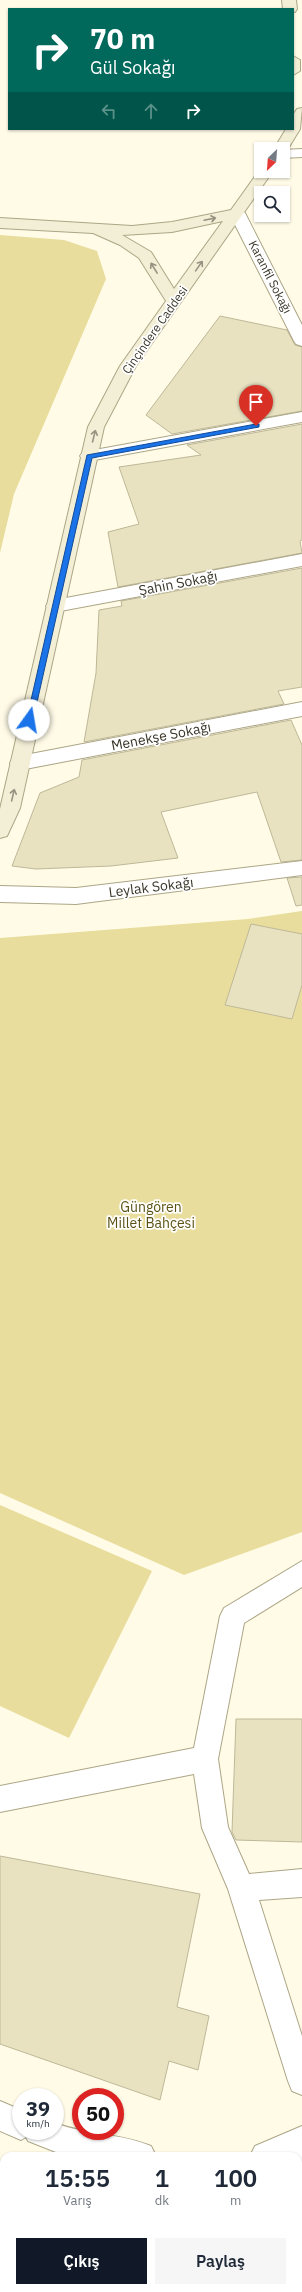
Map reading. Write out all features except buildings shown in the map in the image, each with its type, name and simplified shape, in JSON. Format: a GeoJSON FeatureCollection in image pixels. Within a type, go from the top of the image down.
{"type":"FeatureCollection","features":[{"type":"Feature","properties":{"kind":"main road"},"geometry":{"type":"LineString","coordinates":[[294,127],[302,112]]}},
{"type":"Feature","properties":{"kind":"main road"},"geometry":{"type":"LineString","coordinates":[[281,142],[283,130]]}},
{"type":"Feature","properties":{"kind":"main road"},"geometry":{"type":"LineString","coordinates":[[285,142],[292,130]]}},
{"type":"Feature","properties":{"kind":"main road","name":"Çinçindere Caddesi"},"geometry":{"type":"LineString","coordinates":[[0,831],[10,808],[96,427],[128,366],[261,178]]}},
{"type":"Feature","properties":{"kind":"main road"},"geometry":{"type":"LineString","coordinates":[[0,223],[132,231],[172,227],[237,213]]}},
{"type":"Feature","properties":{"kind":"main road"},"geometry":{"type":"LineString","coordinates":[[96,229],[125,242],[145,255],[174,301]]}},
{"type":"Feature","properties":{"kind":"street"},"geometry":{"type":"LineString","coordinates":[[290,154],[302,153]]}},
{"type":"Feature","properties":{"kind":"street","name":"Karanfil Sokağı"},"geometry":{"type":"LineString","coordinates":[[237,213],[302,341]]}},
{"type":"Feature","properties":{"kind":"street"},"geometry":{"type":"LineString","coordinates":[[89,456],[302,418]]}},
{"type":"Feature","properties":{"kind":"street","name":"Şahin Sokağı"},"geometry":{"type":"LineString","coordinates":[[55,606],[302,560]]}},
{"type":"Feature","properties":{"kind":"street","name":"Menekşe Sokağı"},"geometry":{"type":"LineString","coordinates":[[20,763],[302,709]]}},
{"type":"Feature","properties":{"kind":"street","name":"Leylak Sokağı"},"geometry":{"type":"LineString","coordinates":[[0,894],[76,896],[302,868]]}},
{"type":"Feature","properties":{"kind":"street"},"geometry":{"type":"LineString","coordinates":[[302,1573],[232,1616],[205,1759],[216,1828],[240,1888],[302,2081]]}},
{"type":"Feature","properties":{"kind":"street"},"geometry":{"type":"LineString","coordinates":[[0,1800],[205,1759]]}},
{"type":"Feature","properties":{"kind":"street"},"geometry":{"type":"LineString","coordinates":[[240,1888],[302,1883]]}},
{"type":"Feature","properties":{"kind":"street"},"geometry":{"type":"LineString","coordinates":[[0,2116],[12,2121]]}},
{"type":"Feature","properties":{"kind":"street"},"geometry":{"type":"LineString","coordinates":[[61,2140],[120,2152]]}},
{"type":"Feature","properties":{"kind":"street"},"geometry":{"type":"LineString","coordinates":[[275,2152],[302,2141]]}},
{"type":"Feature","properties":{"kind":"green space"},"geometry":{"type":"Polygon","coordinates":[[[0,235],[64,240],[97,251],[106,279],[14,494],[0,553],[0,235]]]}},
{"type":"Feature","properties":{"kind":"green space","name":"Güngören Millet Bahçesi"},"geometry":{"type":"Polygon","coordinates":[[[302,911],[302,1532],[184,1575],[0,1493],[0,938],[248,919],[302,911]]]}},
{"type":"Feature","properties":{"kind":"green space"},"geometry":{"type":"Polygon","coordinates":[[[0,1505],[152,1571],[69,1738],[0,1706],[0,1505]]]}},
{"type":"Feature","properties":{"kind":"route"},"geometry":{"type":"LineString","coordinates":[[29,720],[89,456],[256,426]]}}]}
